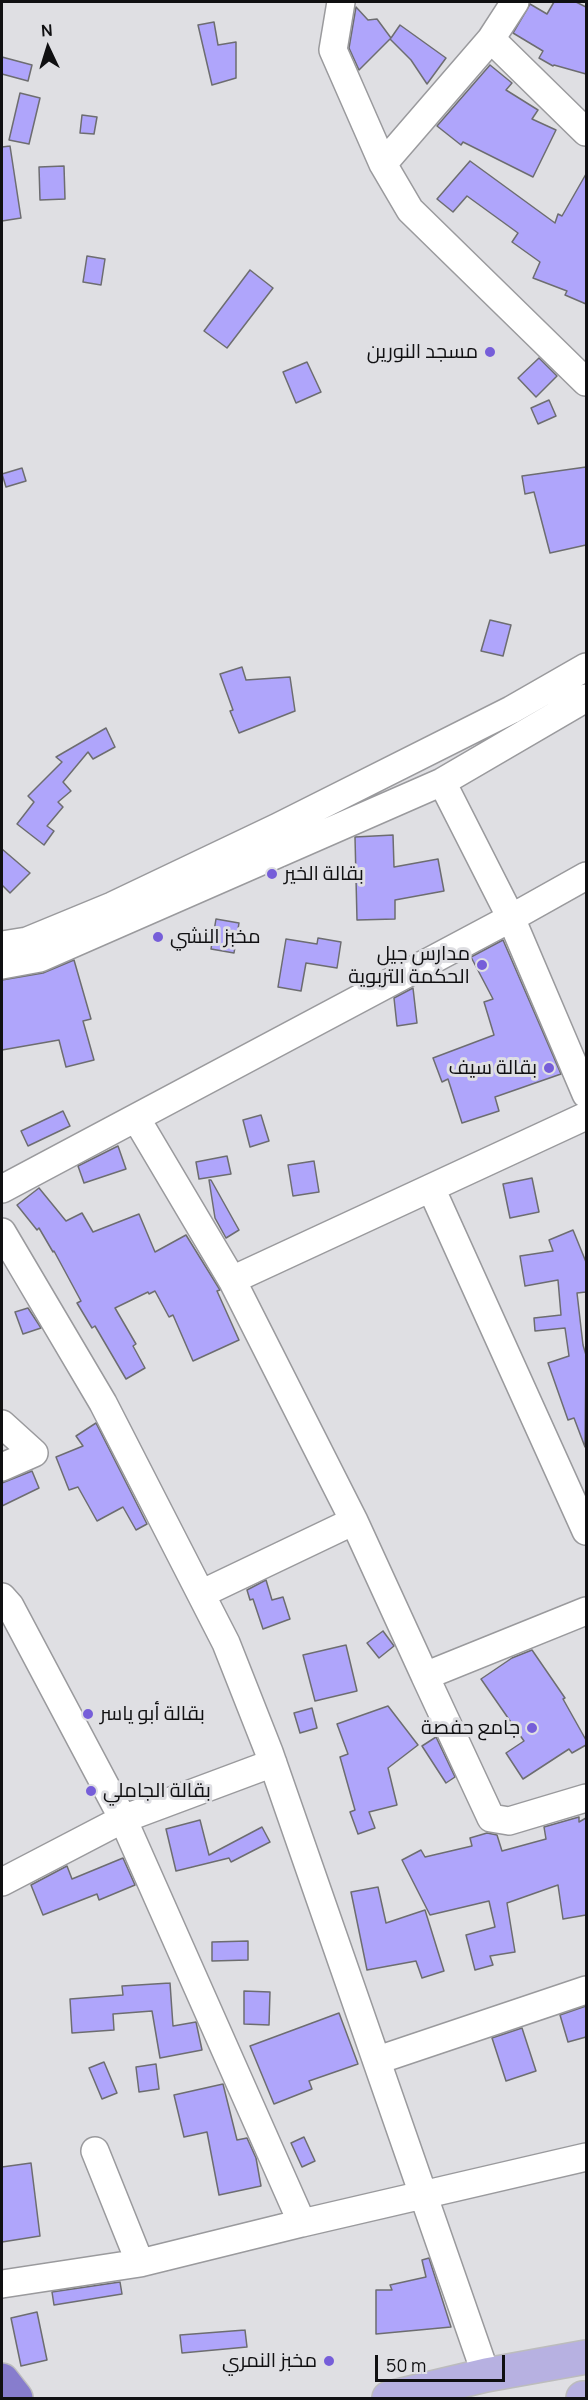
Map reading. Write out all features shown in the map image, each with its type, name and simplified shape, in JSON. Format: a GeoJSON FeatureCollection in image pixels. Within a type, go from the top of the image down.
{"type":"FeatureCollection","features":[{"type":"Feature","properties":{"kind":"main road"},"geometry":{"type":"LineString","coordinates":[[485,2387],[586,2357]]}},
{"type":"Feature","properties":{"kind":"main road"},"geometry":{"type":"LineString","coordinates":[[389,2398],[586,2379]]}},
{"type":"Feature","properties":{"kind":"street"},"geometry":{"type":"LineString","coordinates":[[341,2],[333,50],[383,164],[410,210],[586,382]]}},
{"type":"Feature","properties":{"kind":"street"},"geometry":{"type":"LineString","coordinates":[[383,164],[491,39],[515,2]]}},
{"type":"Feature","properties":{"kind":"street"},"geometry":{"type":"LineString","coordinates":[[491,39],[586,132]]}},
{"type":"Feature","properties":{"kind":"street"},"geometry":{"type":"LineString","coordinates":[[2,945],[27,940],[112,906],[278,827],[500,715],[586,667]]}},
{"type":"Feature","properties":{"kind":"street"},"geometry":{"type":"LineString","coordinates":[[2,965],[40,958],[442,782],[586,698]]}},
{"type":"Feature","properties":{"kind":"street"},"geometry":{"type":"LineString","coordinates":[[442,782],[511,918],[586,1094]]}},
{"type":"Feature","properties":{"kind":"street"},"geometry":{"type":"LineString","coordinates":[[2,1189],[586,876]]}},
{"type":"Feature","properties":{"kind":"street"},"geometry":{"type":"LineString","coordinates":[[232,1280],[586,1116]]}},
{"type":"Feature","properties":{"kind":"street"},"geometry":{"type":"LineString","coordinates":[[136,1118],[232,1280],[354,1521],[491,1818],[509,1821],[586,1798]]}},
{"type":"Feature","properties":{"kind":"street"},"geometry":{"type":"LineString","coordinates":[[431,1188],[586,1532]]}},
{"type":"Feature","properties":{"kind":"street"},"geometry":{"type":"LineString","coordinates":[[2,1232],[103,1403],[226,1643],[273,1763],[378,2060],[485,2387]]}},
{"type":"Feature","properties":{"kind":"street"},"geometry":{"type":"LineString","coordinates":[[2,1424],[34,1453],[2,1467]]}},
{"type":"Feature","properties":{"kind":"street"},"geometry":{"type":"LineString","coordinates":[[201,1594],[354,1521]]}},
{"type":"Feature","properties":{"kind":"street"},"geometry":{"type":"LineString","coordinates":[[2,1598],[10,1606],[123,1819],[302,2223]]}},
{"type":"Feature","properties":{"kind":"street"},"geometry":{"type":"LineString","coordinates":[[425,1676],[586,1611]]}},
{"type":"Feature","properties":{"kind":"street"},"geometry":{"type":"LineString","coordinates":[[2,1882],[123,1819],[273,1763]]}},
{"type":"Feature","properties":{"kind":"street"},"geometry":{"type":"LineString","coordinates":[[378,2060],[586,1990]]}},
{"type":"Feature","properties":{"kind":"street"},"geometry":{"type":"LineString","coordinates":[[95,2151],[140,2263]]}},
{"type":"Feature","properties":{"kind":"street"},"geometry":{"type":"LineString","coordinates":[[2,2284],[140,2263],[586,2157]]}},
{"type":"Feature","properties":{"kind":"building"},"geometry":{"type":"Polygon","coordinates":[[[554,2],[576,2],[586,7],[586,74],[553,66],[539,58],[543,51],[513,33],[530,4],[547,14],[554,2]]]}},
{"type":"Feature","properties":{"kind":"building"},"geometry":{"type":"Polygon","coordinates":[[[356,7],[368,20],[377,19],[391,38],[400,25],[446,58],[427,84],[411,60],[390,39],[359,70],[349,48],[356,7]]]}},
{"type":"Feature","properties":{"kind":"building"},"geometry":{"type":"Polygon","coordinates":[[[214,22],[218,45],[236,42],[236,78],[212,85],[198,25],[214,22]]]}},
{"type":"Feature","properties":{"kind":"building"},"geometry":{"type":"Polygon","coordinates":[[[2,57],[32,65],[28,81],[2,74],[2,57]]]}},
{"type":"Feature","properties":{"kind":"building"},"geometry":{"type":"Polygon","coordinates":[[[490,65],[512,83],[506,90],[538,110],[532,119],[556,130],[533,177],[463,142],[461,145],[437,126],[490,65]]]}},
{"type":"Feature","properties":{"kind":"building"},"geometry":{"type":"Polygon","coordinates":[[[20,93],[40,98],[29,144],[9,140],[20,93]]]}},
{"type":"Feature","properties":{"kind":"building"},"geometry":{"type":"Polygon","coordinates":[[[82,115],[97,117],[94,134],[80,133],[82,115]]]}},
{"type":"Feature","properties":{"kind":"building"},"geometry":{"type":"Polygon","coordinates":[[[10,146],[21,218],[2,221],[2,147],[10,146]]]}},
{"type":"Feature","properties":{"kind":"building"},"geometry":{"type":"Polygon","coordinates":[[[470,161],[555,223],[558,214],[562,216],[586,174],[586,304],[565,295],[567,291],[533,278],[540,262],[512,242],[518,233],[467,196],[453,212],[437,199],[470,161]]]}},
{"type":"Feature","properties":{"kind":"building"},"geometry":{"type":"Polygon","coordinates":[[[64,166],[65,199],[40,200],[39,167],[64,166]]]}},
{"type":"Feature","properties":{"kind":"building"},"geometry":{"type":"Polygon","coordinates":[[[87,256],[105,259],[101,285],[83,282],[87,256]]]}},
{"type":"Feature","properties":{"kind":"building"},"geometry":{"type":"Polygon","coordinates":[[[250,270],[273,288],[227,348],[204,331],[250,270]]]}},
{"type":"Feature","properties":{"kind":"building"},"geometry":{"type":"Polygon","coordinates":[[[539,358],[557,376],[536,397],[518,378],[539,358]]]}},
{"type":"Feature","properties":{"kind":"building"},"geometry":{"type":"Polygon","coordinates":[[[307,362],[321,392],[296,403],[283,372],[307,362]]]}},
{"type":"Feature","properties":{"kind":"building"},"geometry":{"type":"Polygon","coordinates":[[[549,400],[556,416],[538,424],[531,408],[549,400]]]}},
{"type":"Feature","properties":{"kind":"building"},"geometry":{"type":"Polygon","coordinates":[[[586,467],[586,545],[550,553],[534,492],[525,494],[522,476],[586,467]]]}},
{"type":"Feature","properties":{"kind":"building"},"geometry":{"type":"Polygon","coordinates":[[[22,468],[26,481],[6,487],[2,474],[22,468]]]}},
{"type":"Feature","properties":{"kind":"building"},"geometry":{"type":"Polygon","coordinates":[[[490,620],[511,625],[503,656],[481,651],[490,620]]]}},
{"type":"Feature","properties":{"kind":"building"},"geometry":{"type":"Polygon","coordinates":[[[242,667],[246,680],[290,677],[295,711],[239,733],[230,711],[233,710],[220,674],[242,667]]]}},
{"type":"Feature","properties":{"kind":"building"},"geometry":{"type":"Polygon","coordinates":[[[106,728],[115,747],[93,759],[88,752],[63,782],[71,791],[58,802],[63,807],[47,826],[54,831],[44,845],[17,824],[34,802],[28,796],[62,762],[56,757],[106,728]]]}},
{"type":"Feature","properties":{"kind":"building"},"geometry":{"type":"Polygon","coordinates":[[[393,835],[394,867],[438,859],[444,891],[395,900],[395,919],[357,920],[355,837],[393,835]]]}},
{"type":"Feature","properties":{"kind":"building"},"geometry":{"type":"Polygon","coordinates":[[[2,849],[30,873],[10,893],[2,885],[2,849]]]}},
{"type":"Feature","properties":{"kind":"building"},"geometry":{"type":"Polygon","coordinates":[[[216,919],[239,923],[234,953],[211,949],[216,919]]]}},
{"type":"Feature","properties":{"kind":"building"},"geometry":{"type":"Polygon","coordinates":[[[318,938],[341,942],[337,968],[306,963],[301,991],[278,987],[286,939],[317,944],[318,938]]]}},
{"type":"Feature","properties":{"kind":"building"},"geometry":{"type":"Polygon","coordinates":[[[503,940],[561,1074],[495,1097],[499,1111],[462,1123],[448,1079],[442,1082],[433,1058],[494,1035],[484,1002],[493,999],[471,957],[503,940]]]}},
{"type":"Feature","properties":{"kind":"building"},"geometry":{"type":"Polygon","coordinates":[[[74,960],[91,1019],[83,1021],[94,1060],[66,1067],[59,1040],[2,1050],[2,980],[43,973],[74,960]]]}},
{"type":"Feature","properties":{"kind":"building"},"geometry":{"type":"Polygon","coordinates":[[[413,988],[417,1023],[397,1026],[394,998],[413,988]]]}},
{"type":"Feature","properties":{"kind":"building"},"geometry":{"type":"Polygon","coordinates":[[[63,1111],[70,1126],[28,1146],[21,1131],[63,1111]]]}},
{"type":"Feature","properties":{"kind":"building"},"geometry":{"type":"Polygon","coordinates":[[[261,1115],[269,1141],[250,1147],[243,1120],[261,1115]]]}},
{"type":"Feature","properties":{"kind":"building"},"geometry":{"type":"Polygon","coordinates":[[[118,1146],[126,1169],[84,1183],[78,1166],[118,1146]]]}},
{"type":"Feature","properties":{"kind":"building"},"geometry":{"type":"Polygon","coordinates":[[[227,1156],[231,1174],[199,1179],[196,1162],[227,1156]]]}},
{"type":"Feature","properties":{"kind":"building"},"geometry":{"type":"Polygon","coordinates":[[[314,1161],[319,1192],[293,1196],[288,1165],[314,1161]]]}},
{"type":"Feature","properties":{"kind":"building"},"geometry":{"type":"Polygon","coordinates":[[[532,1178],[539,1212],[510,1218],[503,1184],[532,1178]]]}},
{"type":"Feature","properties":{"kind":"building"},"geometry":{"type":"Polygon","coordinates":[[[209,1180],[239,1230],[226,1238],[215,1218],[209,1180]]]}},
{"type":"Feature","properties":{"kind":"building"},"geometry":{"type":"Polygon","coordinates":[[[39,1188],[66,1221],[82,1213],[93,1232],[139,1214],[155,1252],[186,1235],[220,1290],[217,1291],[239,1340],[193,1361],[173,1315],[169,1317],[155,1291],[149,1294],[148,1292],[115,1308],[136,1344],[133,1346],[145,1368],[126,1379],[95,1326],[92,1328],[77,1303],[81,1301],[54,1251],[39,1228],[37,1230],[17,1205],[39,1188]]]}},
{"type":"Feature","properties":{"kind":"building"},"geometry":{"type":"Polygon","coordinates":[[[573,1230],[586,1262],[586,1292],[577,1293],[586,1355],[585,1447],[574,1418],[568,1420],[548,1363],[569,1356],[565,1328],[535,1331],[534,1318],[561,1315],[558,1280],[525,1286],[520,1256],[553,1251],[549,1240],[573,1230]]]}},
{"type":"Feature","properties":{"kind":"building"},"geometry":{"type":"Polygon","coordinates":[[[28,1308],[41,1328],[23,1334],[15,1312],[28,1308]]]}},
{"type":"Feature","properties":{"kind":"building"},"geometry":{"type":"Polygon","coordinates":[[[96,1423],[147,1524],[136,1530],[123,1507],[97,1521],[78,1487],[69,1490],[56,1457],[83,1446],[76,1436],[96,1423]]]}},
{"type":"Feature","properties":{"kind":"building"},"geometry":{"type":"Polygon","coordinates":[[[32,1471],[39,1488],[2,1506],[2,1483],[32,1471]]]}},
{"type":"Feature","properties":{"kind":"building"},"geometry":{"type":"Polygon","coordinates":[[[266,1580],[272,1600],[283,1597],[290,1619],[263,1629],[253,1599],[250,1600],[247,1590],[266,1580]]]}},
{"type":"Feature","properties":{"kind":"building"},"geometry":{"type":"Polygon","coordinates":[[[383,1631],[394,1646],[379,1658],[367,1643],[383,1631]]]}},
{"type":"Feature","properties":{"kind":"building"},"geometry":{"type":"Polygon","coordinates":[[[346,1645],[357,1691],[315,1701],[303,1655],[346,1645]]]}},
{"type":"Feature","properties":{"kind":"building"},"geometry":{"type":"Polygon","coordinates":[[[532,1650],[565,1698],[563,1699],[586,1740],[586,1745],[572,1753],[569,1749],[523,1779],[506,1753],[524,1741],[481,1679],[512,1658],[532,1650]]]}},
{"type":"Feature","properties":{"kind":"building"},"geometry":{"type":"Polygon","coordinates":[[[388,1706],[418,1745],[388,1768],[397,1805],[369,1812],[375,1828],[358,1834],[350,1812],[355,1810],[340,1757],[348,1754],[337,1724],[388,1706]]]}},
{"type":"Feature","properties":{"kind":"building"},"geometry":{"type":"Polygon","coordinates":[[[312,1708],[317,1728],[300,1733],[294,1713],[312,1708]]]}},
{"type":"Feature","properties":{"kind":"building"},"geometry":{"type":"Polygon","coordinates":[[[436,1737],[455,1777],[446,1783],[422,1746],[436,1737]]]}},
{"type":"Feature","properties":{"kind":"building"},"geometry":{"type":"Polygon","coordinates":[[[579,1817],[579,1822],[586,1818],[586,1915],[563,1919],[558,1885],[507,1903],[515,1952],[490,1956],[493,1965],[475,1970],[466,1935],[495,1927],[489,1901],[430,1915],[402,1860],[421,1850],[425,1857],[472,1846],[470,1838],[487,1833],[497,1835],[502,1851],[546,1839],[544,1827],[579,1817]]]}},
{"type":"Feature","properties":{"kind":"building"},"geometry":{"type":"Polygon","coordinates":[[[200,1820],[209,1855],[262,1827],[270,1842],[231,1862],[229,1858],[176,1871],[166,1829],[200,1820]]]}},
{"type":"Feature","properties":{"kind":"building"},"geometry":{"type":"Polygon","coordinates":[[[123,1858],[135,1885],[99,1900],[97,1894],[43,1915],[31,1885],[67,1866],[72,1879],[123,1858]]]}},
{"type":"Feature","properties":{"kind":"building"},"geometry":{"type":"Polygon","coordinates":[[[378,1887],[386,1923],[425,1910],[444,1971],[422,1978],[416,1961],[367,1970],[351,1892],[378,1887]]]}},
{"type":"Feature","properties":{"kind":"building"},"geometry":{"type":"Polygon","coordinates":[[[248,1941],[248,1960],[212,1961],[212,1942],[248,1941]]]}},
{"type":"Feature","properties":{"kind":"building"},"geometry":{"type":"Polygon","coordinates":[[[170,1983],[173,2026],[196,2022],[202,2050],[160,2058],[152,2011],[113,2014],[114,2030],[72,2033],[70,1999],[123,1995],[122,1986],[170,1983]]]}},
{"type":"Feature","properties":{"kind":"building"},"geometry":{"type":"Polygon","coordinates":[[[244,1991],[270,1992],[269,2025],[244,2024],[244,1991]]]}},
{"type":"Feature","properties":{"kind":"building"},"geometry":{"type":"Polygon","coordinates":[[[586,2006],[586,2037],[568,2042],[560,2015],[586,2006]]]}},
{"type":"Feature","properties":{"kind":"building"},"geometry":{"type":"Polygon","coordinates":[[[339,2013],[358,2064],[309,2081],[312,2089],[274,2104],[250,2046],[339,2013]]]}},
{"type":"Feature","properties":{"kind":"building"},"geometry":{"type":"Polygon","coordinates":[[[522,2028],[536,2071],[506,2081],[492,2038],[522,2028]]]}},
{"type":"Feature","properties":{"kind":"building"},"geometry":{"type":"Polygon","coordinates":[[[104,2062],[117,2093],[102,2099],[89,2068],[104,2062]]]}},
{"type":"Feature","properties":{"kind":"building"},"geometry":{"type":"Polygon","coordinates":[[[156,2064],[159,2089],[139,2092],[136,2067],[156,2064]]]}},
{"type":"Feature","properties":{"kind":"building"},"geometry":{"type":"Polygon","coordinates":[[[223,2084],[237,2140],[247,2138],[256,2158],[261,2186],[219,2195],[207,2132],[184,2137],[174,2095],[223,2084]]]}},
{"type":"Feature","properties":{"kind":"building"},"geometry":{"type":"Polygon","coordinates":[[[304,2137],[315,2161],[302,2167],[291,2143],[304,2137]]]}},
{"type":"Feature","properties":{"kind":"building"},"geometry":{"type":"Polygon","coordinates":[[[31,2163],[40,2236],[2,2242],[2,2167],[31,2163]]]}},
{"type":"Feature","properties":{"kind":"building"},"geometry":{"type":"Polygon","coordinates":[[[429,2258],[451,2327],[376,2334],[376,2290],[392,2290],[390,2285],[426,2277],[422,2260],[429,2258]]]}},
{"type":"Feature","properties":{"kind":"building"},"geometry":{"type":"Polygon","coordinates":[[[120,2282],[122,2294],[54,2305],[52,2292],[120,2282]]]}},
{"type":"Feature","properties":{"kind":"building"},"geometry":{"type":"Polygon","coordinates":[[[37,2312],[47,2360],[21,2366],[11,2318],[37,2312]]]}},
{"type":"Feature","properties":{"kind":"building"},"geometry":{"type":"Polygon","coordinates":[[[245,2330],[247,2347],[182,2353],[180,2335],[245,2330]]]}},
{"type":"Feature","properties":{"kind":"place","name":"مسجد النورين"},"geometry":{"type":"Point","coordinates":[490,352]}},
{"type":"Feature","properties":{"kind":"place","name":"بقالة الخير"},"geometry":{"type":"Point","coordinates":[272,874]}},
{"type":"Feature","properties":{"kind":"place","name":"مخبز النشي"},"geometry":{"type":"Point","coordinates":[158,937]}},
{"type":"Feature","properties":{"kind":"place","name":"مدارس جيل الحكمة التربوية"},"geometry":{"type":"Point","coordinates":[482,965]}},
{"type":"Feature","properties":{"kind":"place","name":"بقالة سيف"},"geometry":{"type":"Point","coordinates":[549,1068]}},
{"type":"Feature","properties":{"kind":"place","name":"بقالة أبو ياسر"},"geometry":{"type":"Point","coordinates":[88,1714]}},
{"type":"Feature","properties":{"kind":"place","name":"جامع حفصة"},"geometry":{"type":"Point","coordinates":[532,1728]}},
{"type":"Feature","properties":{"kind":"place","name":"بقالة الجاملي"},"geometry":{"type":"Point","coordinates":[91,1791]}},
{"type":"Feature","properties":{"kind":"place","name":"مخبز النمري"},"geometry":{"type":"Point","coordinates":[329,2361]}}]}
